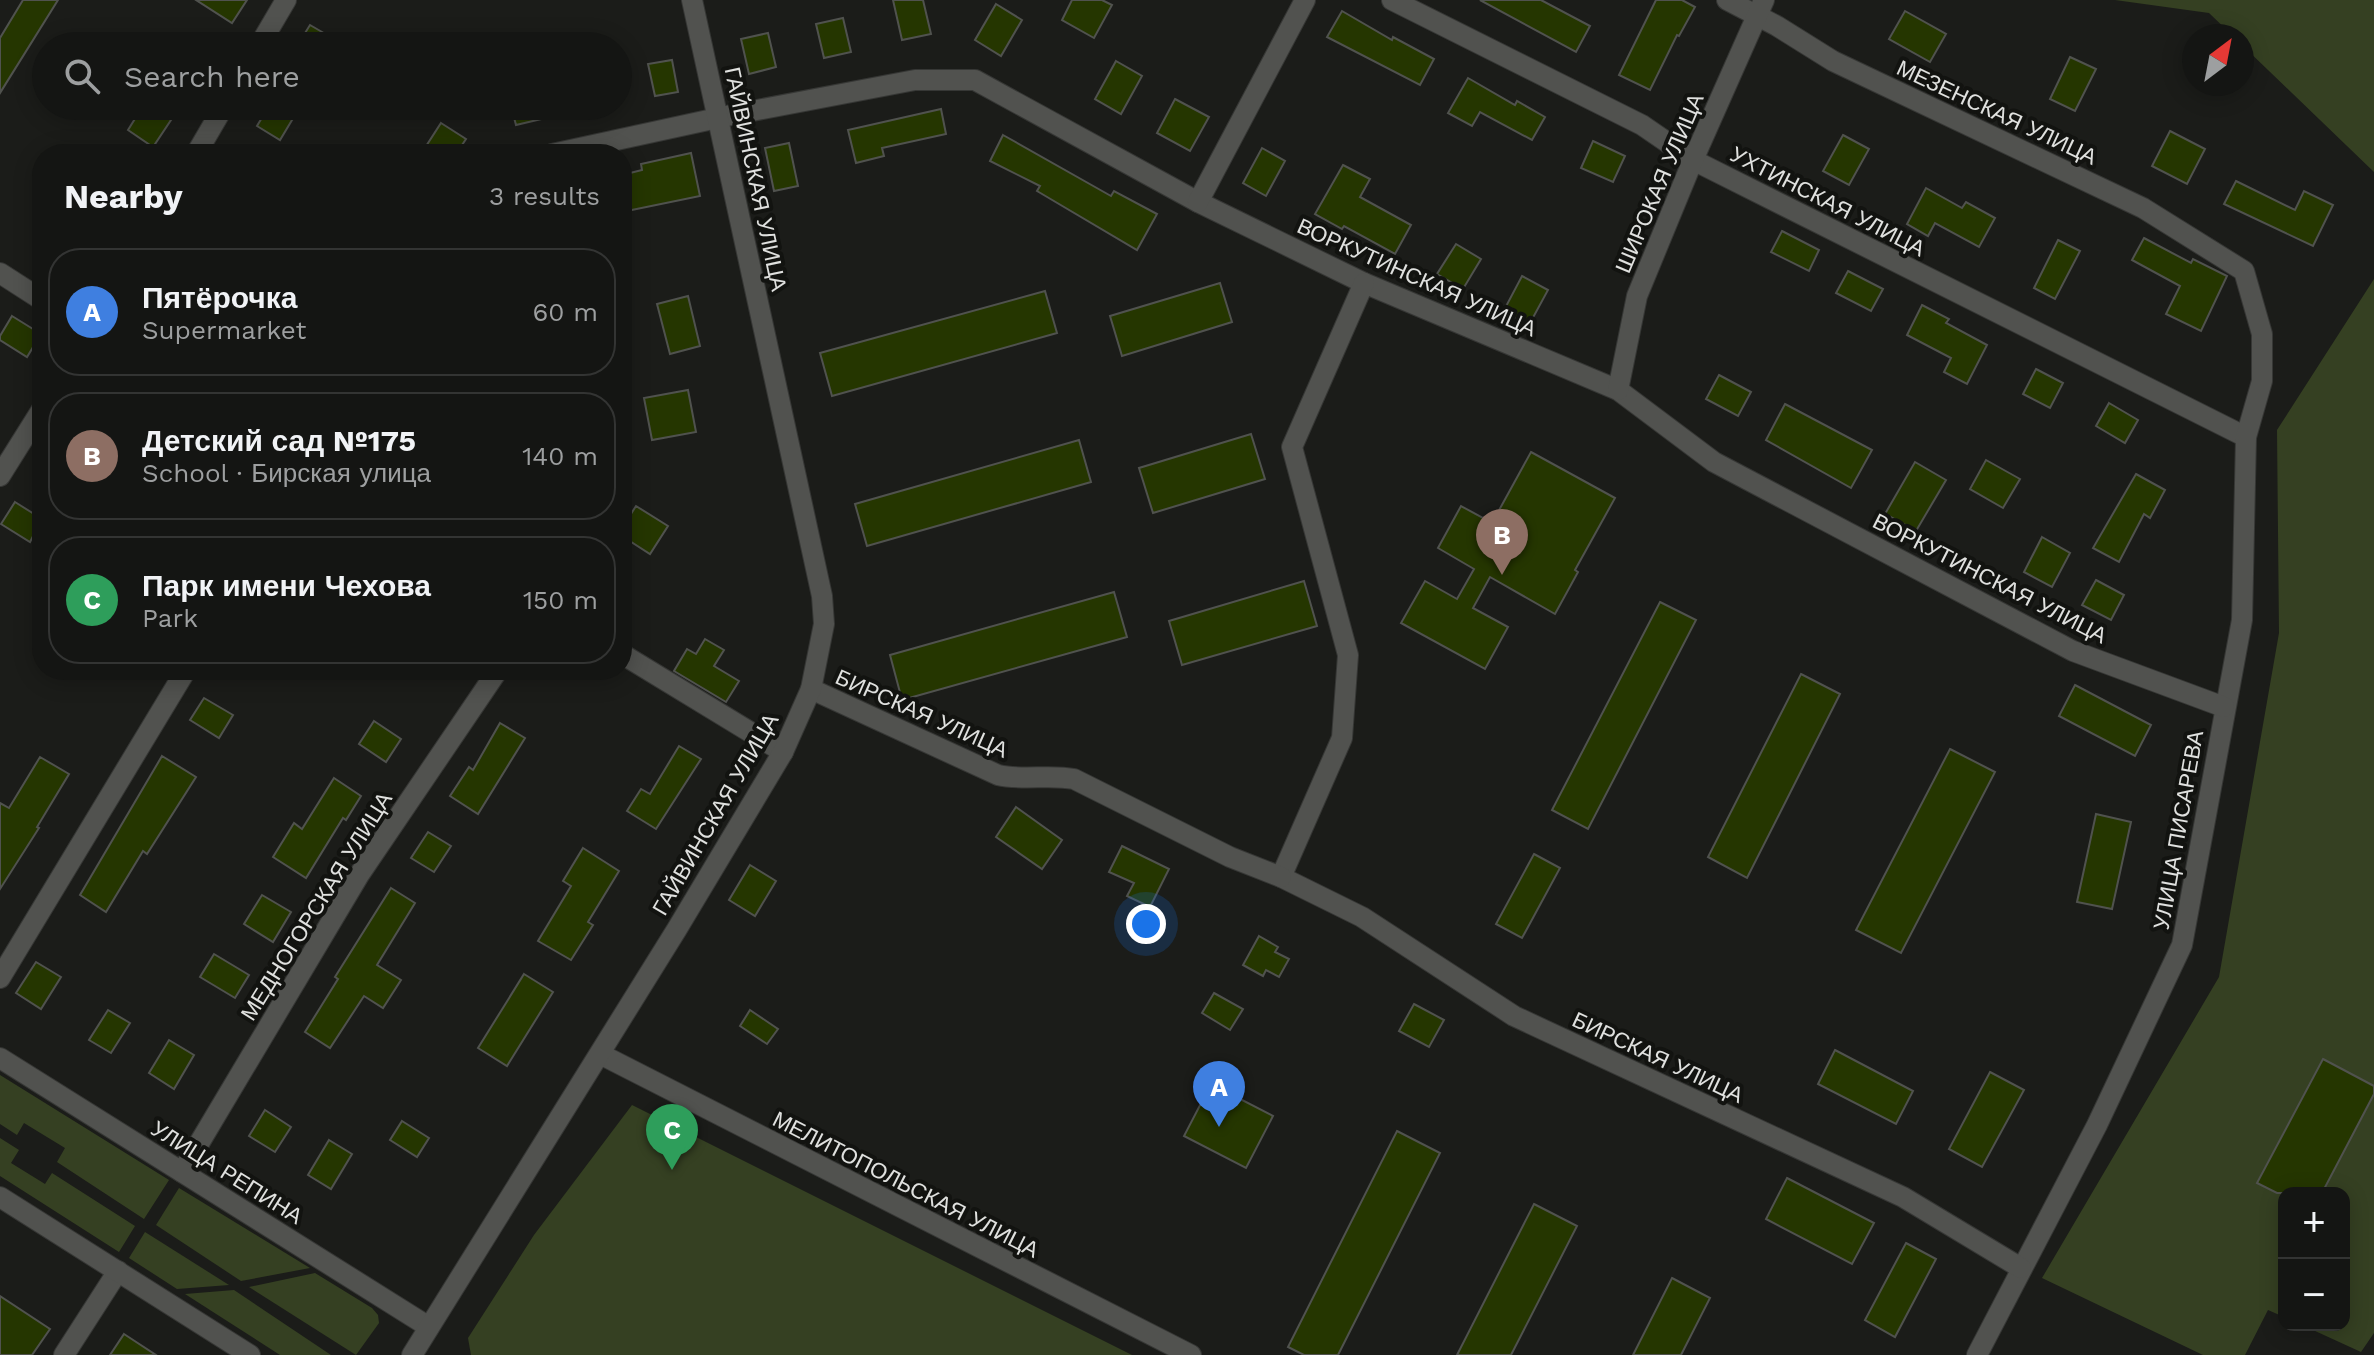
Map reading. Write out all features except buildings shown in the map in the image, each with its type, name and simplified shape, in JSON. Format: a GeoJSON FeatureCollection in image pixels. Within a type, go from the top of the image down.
{"type":"FeatureCollection","features":[{"type":"Feature","properties":{"kind":"street"},"geometry":{"type":"LineString","coordinates":[[267,32],[286,0]]}},
{"type":"Feature","properties":{"kind":"street","name":"ГАЙВИНСКАЯ УЛИЦА"},"geometry":{"type":"LineString","coordinates":[[412,1355],[783,752],[811,689],[824,624],[822,596],[692,0]]}},
{"type":"Feature","properties":{"kind":"street"},"geometry":{"type":"LineString","coordinates":[[1198,202],[1305,0]]}},
{"type":"Feature","properties":{"kind":"street","name":"УХТИНСКАЯ УЛИЦА"},"geometry":{"type":"LineString","coordinates":[[1392,0],[1642,125],[1693,160],[2246,437]]}},
{"type":"Feature","properties":{"kind":"street","name":"МЕЗЕНСКАЯ УЛИЦА"},"geometry":{"type":"LineString","coordinates":[[1727,0],[1761,8],[1833,61],[2143,208],[2244,271]]}},
{"type":"Feature","properties":{"kind":"street","name":"ШИРОКАЯ УЛИЦА"},"geometry":{"type":"LineString","coordinates":[[1618,390],[1637,296],[1761,8]]}},
{"type":"Feature","properties":{"kind":"street","name":"ВОРКУТИНСКАЯ УЛИЦА"},"geometry":{"type":"LineString","coordinates":[[599,144],[915,80],[975,80],[1198,202],[1364,283],[1618,390],[1714,462],[2073,651],[2224,707]]}},
{"type":"Feature","properties":{"kind":"street"},"geometry":{"type":"LineString","coordinates":[[202,144],[216,120]]}},
{"type":"Feature","properties":{"kind":"street","name":"УЛИЦА ПИСАРЕВА"},"geometry":{"type":"LineString","coordinates":[[1977,1355],[2097,1125],[2182,945],[2242,620],[2246,437],[2262,381],[2262,334],[2244,271]]}},
{"type":"Feature","properties":{"kind":"street"},"geometry":{"type":"LineString","coordinates":[[0,273],[32,294]]}},
{"type":"Feature","properties":{"kind":"street"},"geometry":{"type":"LineString","coordinates":[[1281,877],[1342,738],[1348,655],[1292,447],[1364,283]]}},
{"type":"Feature","properties":{"kind":"street"},"geometry":{"type":"LineString","coordinates":[[0,476],[32,425]]}},
{"type":"Feature","properties":{"kind":"street"},"geometry":{"type":"LineString","coordinates":[[632,660],[783,752]]}},
{"type":"Feature","properties":{"kind":"street"},"geometry":{"type":"LineString","coordinates":[[0,978],[180,680]]}},
{"type":"Feature","properties":{"kind":"street","name":"МЕДНОГОРСКАЯ УЛИЦА"},"geometry":{"type":"LineString","coordinates":[[182,1172],[359,875],[491,680]]}},
{"type":"Feature","properties":{"kind":"street","name":"БИРСКАЯ УЛИЦА"},"geometry":{"type":"LineString","coordinates":[[811,689],[998,775],[1074,779],[1230,857],[1281,877],[1362,917],[1514,1016],[1903,1197],[2021,1268]]}},
{"type":"Feature","properties":{"kind":"street","name":"МЕЛИТОПОЛЬСКАЯ УЛИЦА"},"geometry":{"type":"LineString","coordinates":[[600,1054],[1191,1355]]}},
{"type":"Feature","properties":{"kind":"street","name":"УЛИЦА РЕПИНА"},"geometry":{"type":"LineString","coordinates":[[0,1058],[429,1327]]}},
{"type":"Feature","properties":{"kind":"street"},"geometry":{"type":"LineString","coordinates":[[0,1197],[250,1355]]}},
{"type":"Feature","properties":{"kind":"street"},"geometry":{"type":"LineString","coordinates":[[64,1355],[118,1271]]}},
{"type":"Feature","properties":{"kind":"green space"},"geometry":{"type":"Polygon","coordinates":[[[2115,0],[2374,0],[2374,172],[2254,57],[2254,24],[2220,24],[2209,13],[2115,0]]]}},
{"type":"Feature","properties":{"kind":"green space"},"geometry":{"type":"Polygon","coordinates":[[[2374,279],[2374,1333],[2361,1352],[2315,1331],[2350,1331],[2350,1187],[2278,1187],[2278,1314],[2268,1310],[2245,1355],[2203,1355],[2042,1278],[2219,977],[2279,633],[2277,430],[2374,279]]]}},
{"type":"Feature","properties":{"kind":"green space"},"geometry":{"type":"Polygon","coordinates":[[[0,1075],[169,1180],[144,1219],[57,1162],[65,1148],[24,1123],[17,1135],[0,1124],[0,1075]]]}},
{"type":"Feature","properties":{"kind":"green space"},"geometry":{"type":"Polygon","coordinates":[[[632,1105],[1132,1355],[471,1355],[468,1338],[534,1235],[632,1105]]]}},
{"type":"Feature","properties":{"kind":"green space"},"geometry":{"type":"Polygon","coordinates":[[[0,1138],[19,1150],[11,1163],[45,1184],[52,1173],[135,1226],[119,1252],[0,1176],[0,1138]]]}},
{"type":"Feature","properties":{"kind":"green space"},"geometry":{"type":"Polygon","coordinates":[[[179,1188],[310,1268],[241,1281],[156,1225],[179,1188]]]}},
{"type":"Feature","properties":{"kind":"green space"},"geometry":{"type":"Polygon","coordinates":[[[145,1232],[229,1285],[177,1289],[129,1258],[145,1232]]]}},
{"type":"Feature","properties":{"kind":"green space"},"geometry":{"type":"Polygon","coordinates":[[[315,1273],[372,1308],[378,1315],[379,1323],[356,1355],[249,1287],[315,1273]]]}},
{"type":"Feature","properties":{"kind":"green space"},"geometry":{"type":"Polygon","coordinates":[[[234,1290],[331,1355],[280,1355],[185,1294],[234,1290]]]}},
{"type":"Feature","properties":{"kind":"place","name":"Детский сад №175"},"geometry":{"type":"Point","coordinates":[1502,575]}},
{"type":"Feature","properties":{"kind":"place","name":"Пятёрочка"},"geometry":{"type":"Point","coordinates":[1219,1127]}},
{"type":"Feature","properties":{"kind":"place","name":"Парк имени Чехова"},"geometry":{"type":"Point","coordinates":[672,1170]}}]}
